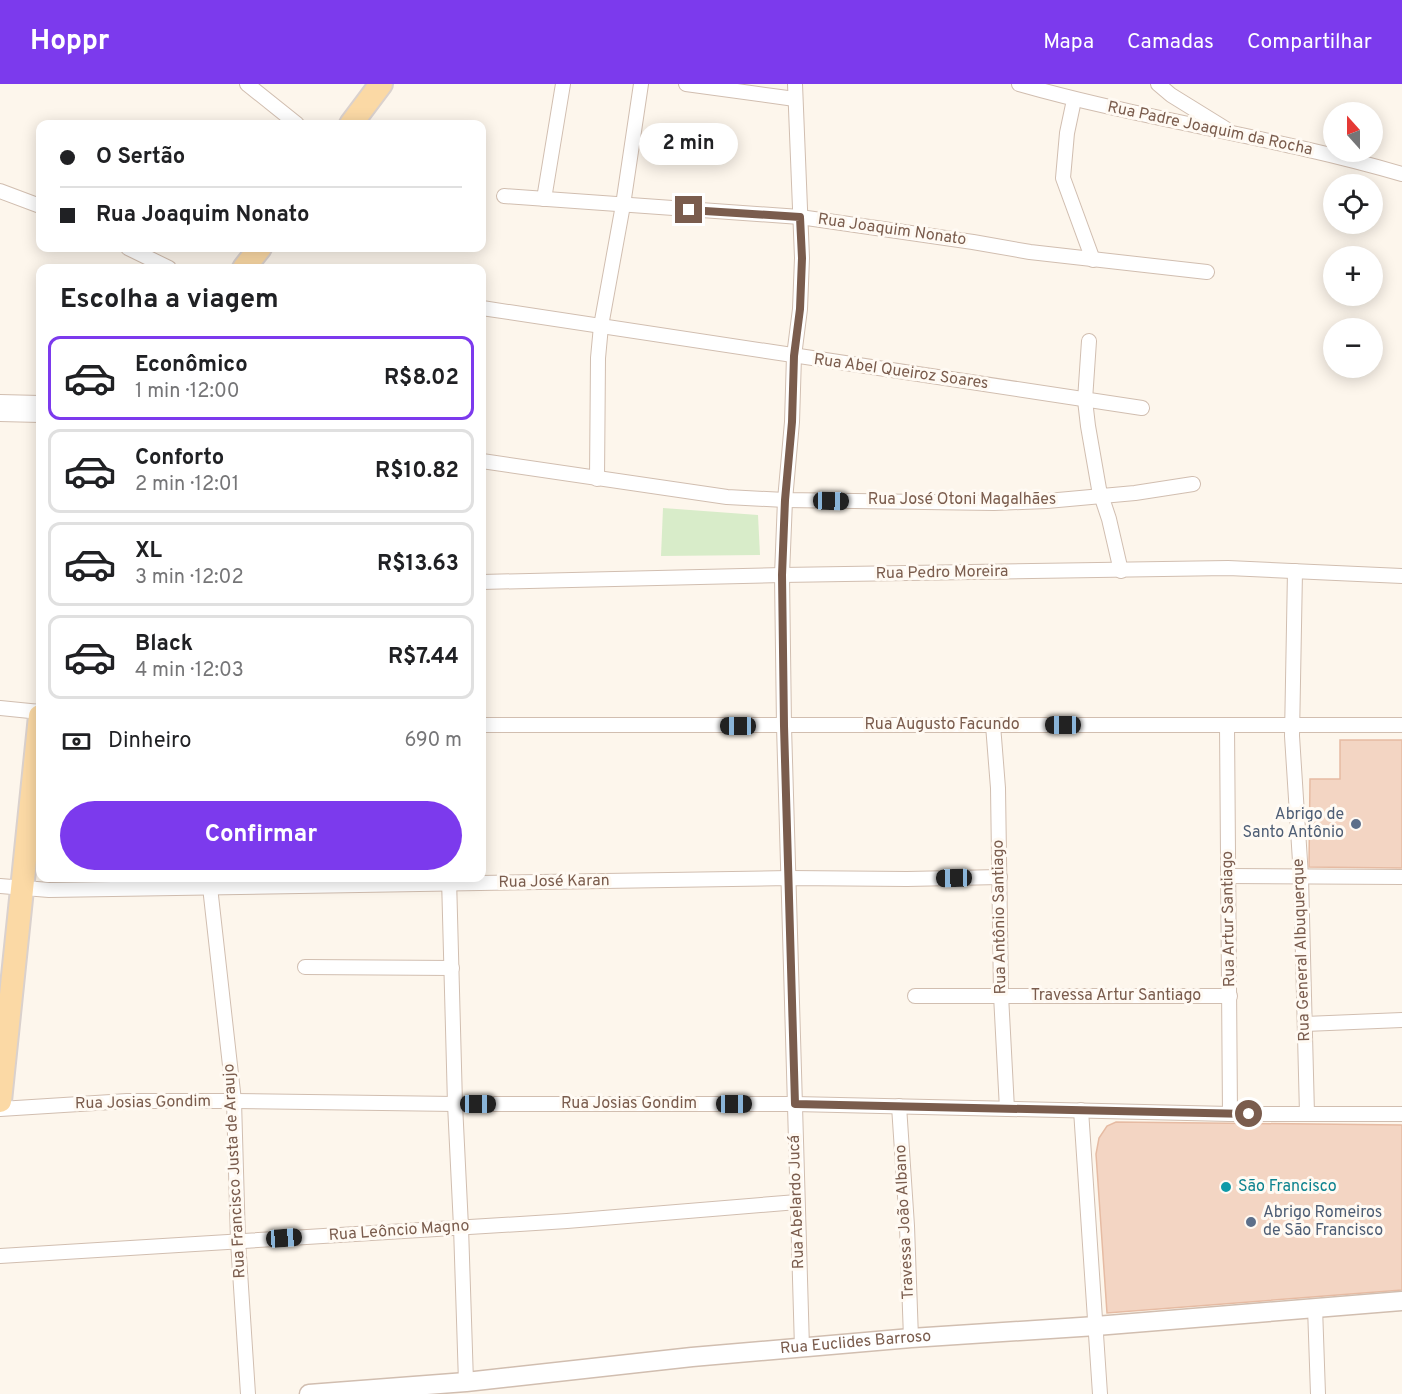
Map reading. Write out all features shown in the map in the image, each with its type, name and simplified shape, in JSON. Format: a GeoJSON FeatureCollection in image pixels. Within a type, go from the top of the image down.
{"type":"FeatureCollection","features":[{"type":"Feature","properties":{"kind":"main road"},"geometry":{"type":"LineString","coordinates":[[354,120],[381,84]]}},
{"type":"Feature","properties":{"kind":"main road"},"geometry":{"type":"LineString","coordinates":[[247,264],[257,252]]}},
{"type":"Feature","properties":{"kind":"main road"},"geometry":{"type":"LineString","coordinates":[[0,1101],[36,761]]}},
{"type":"Feature","properties":{"kind":"street"},"geometry":{"type":"LineString","coordinates":[[247,84],[292,120]]}},
{"type":"Feature","properties":{"kind":"street"},"geometry":{"type":"LineString","coordinates":[[544,199],[562,84]]}},
{"type":"Feature","properties":{"kind":"street"},"geometry":{"type":"LineString","coordinates":[[597,478],[598,358],[601,326],[623,205],[641,84]]}},
{"type":"Feature","properties":{"kind":"street"},"geometry":{"type":"LineString","coordinates":[[686,84],[795,99]]}},
{"type":"Feature","properties":{"kind":"street","name":"Rua Abelardo Jucá"},"geometry":{"type":"LineString","coordinates":[[795,84],[802,258],[800,309],[794,356],[782,575],[784,726],[802,1348]]}},
{"type":"Feature","properties":{"kind":"street","name":"Rua Padre Joaquim da Rocha"},"geometry":{"type":"LineString","coordinates":[[1019,84],[1122,111],[1356,161],[1402,174]]}},
{"type":"Feature","properties":{"kind":"street"},"geometry":{"type":"LineString","coordinates":[[1158,84],[1171,95],[1233,134]]}},
{"type":"Feature","properties":{"kind":"street"},"geometry":{"type":"LineString","coordinates":[[1074,99],[1067,133],[1063,178],[1093,260]]}},
{"type":"Feature","properties":{"kind":"street"},"geometry":{"type":"LineString","coordinates":[[0,191],[36,204]]}},
{"type":"Feature","properties":{"kind":"street","name":"Rua Joaquim Nonato"},"geometry":{"type":"LineString","coordinates":[[504,196],[800,217],[1093,260],[1207,272]]}},
{"type":"Feature","properties":{"kind":"street"},"geometry":{"type":"LineString","coordinates":[[136,252],[161,264]]}},
{"type":"Feature","properties":{"kind":"street","name":"Rua Abel Queiroz Soares"},"geometry":{"type":"LineString","coordinates":[[486,309],[1142,408]]}},
{"type":"Feature","properties":{"kind":"street"},"geometry":{"type":"LineString","coordinates":[[1089,341],[1085,400],[1088,426],[1101,496],[1121,570]]}},
{"type":"Feature","properties":{"kind":"street"},"geometry":{"type":"LineString","coordinates":[[0,402],[36,403]]}},
{"type":"Feature","properties":{"kind":"street"},"geometry":{"type":"LineString","coordinates":[[0,414],[36,415]]}},
{"type":"Feature","properties":{"kind":"street","name":"Rua José Otoni Magalhães"},"geometry":{"type":"LineString","coordinates":[[486,462],[727,497],[785,500],[1047,501],[1192,484]]}},
{"type":"Feature","properties":{"kind":"street","name":"Rua Pedro Moreira"},"geometry":{"type":"LineString","coordinates":[[486,582],[1228,568],[1402,576]]}},
{"type":"Feature","properties":{"kind":"street","name":"Rua General Albuquerque"},"geometry":{"type":"LineString","coordinates":[[1294,571],[1292,725],[1300,877],[1306,1114]]}},
{"type":"Feature","properties":{"kind":"street"},"geometry":{"type":"LineString","coordinates":[[0,708],[36,713]]}},
{"type":"Feature","properties":{"kind":"street","name":"Rua Augusto Facundo"},"geometry":{"type":"LineString","coordinates":[[486,725],[1402,725]]}},
{"type":"Feature","properties":{"kind":"street","name":"Rua Antônio Santiago"},"geometry":{"type":"LineString","coordinates":[[993,725],[1000,877],[1001,995],[1007,1108]]}},
{"type":"Feature","properties":{"kind":"street","name":"Rua Artur Santiago"},"geometry":{"type":"LineString","coordinates":[[1227,725],[1230,1114]]}},
{"type":"Feature","properties":{"kind":"street"},"geometry":{"type":"LineString","coordinates":[[1228,876],[1402,877]]}},
{"type":"Feature","properties":{"kind":"street","name":"Rua José Karan"},"geometry":{"type":"LineString","coordinates":[[486,881],[1000,877]]}},
{"type":"Feature","properties":{"kind":"street","name":"Rua José Karan"},"geometry":{"type":"LineString","coordinates":[[0,886],[22,889],[329,882]]}},
{"type":"Feature","properties":{"kind":"street"},"geometry":{"type":"LineString","coordinates":[[449,882],[466,1382]]}},
{"type":"Feature","properties":{"kind":"street","name":"Rua Francisco Justa de Araujo"},"geometry":{"type":"LineString","coordinates":[[209,883],[234,1101],[238,1241],[248,1394]]}},
{"type":"Feature","properties":{"kind":"street"},"geometry":{"type":"LineString","coordinates":[[305,967],[452,968]]}},
{"type":"Feature","properties":{"kind":"street","name":"Travessa Artur Santiago"},"geometry":{"type":"LineString","coordinates":[[915,996],[1230,996]]}},
{"type":"Feature","properties":{"kind":"street"},"geometry":{"type":"LineString","coordinates":[[1305,1024],[1402,1020]]}},
{"type":"Feature","properties":{"kind":"street","name":"Rua Josias Gondim"},"geometry":{"type":"LineString","coordinates":[[0,1109],[127,1101],[234,1101],[455,1104],[795,1104],[1230,1114],[1402,1114]]}},
{"type":"Feature","properties":{"kind":"street","name":"Travessa João Albano"},"geometry":{"type":"LineString","coordinates":[[899,1106],[911,1338]]}},
{"type":"Feature","properties":{"kind":"street"},"geometry":{"type":"LineString","coordinates":[[1081,1110],[1100,1394]]}},
{"type":"Feature","properties":{"kind":"street","name":"Rua Leôncio Magno"},"geometry":{"type":"LineString","coordinates":[[0,1256],[567,1221],[797,1202]]}},
{"type":"Feature","properties":{"kind":"street","name":"Rua Euclides Barroso"},"geometry":{"type":"LineString","coordinates":[[309,1394],[466,1382],[911,1338],[1096,1326],[1402,1301]]}},
{"type":"Feature","properties":{"kind":"street"},"geometry":{"type":"LineString","coordinates":[[1315,1307],[1318,1394]]}},
{"type":"Feature","properties":{"kind":"green space"},"geometry":{"type":"Polygon","coordinates":[[[663,508],[758,515],[760,555],[661,556],[663,508]]]}},
{"type":"Feature","properties":{"kind":"building","name":"Abrigo de Santo Antônio"},"geometry":{"type":"Polygon","coordinates":[[[1340,740],[1402,740],[1402,868],[1309,867],[1310,779],[1340,779],[1340,740]]]}},
{"type":"Feature","properties":{"kind":"building","name":"Abrigo Romeiros de São Francisco"},"geometry":{"type":"Polygon","coordinates":[[[1116,1122],[1402,1125],[1402,1290],[1107,1313],[1096,1154],[1099,1138],[1107,1126],[1116,1122]]]}},
{"type":"Feature","properties":{"kind":"place","name":"Abrigo de Santo Antônio"},"geometry":{"type":"Point","coordinates":[1356,824]}},
{"type":"Feature","properties":{"kind":"place","name":"São Francisco"},"geometry":{"type":"Point","coordinates":[1226,1187]}},
{"type":"Feature","properties":{"kind":"place","name":"Abrigo Romeiros de São Francisco"},"geometry":{"type":"Point","coordinates":[1251,1222]}},
{"type":"Feature","properties":{"kind":"route"},"geometry":{"type":"LineString","coordinates":[[689,210],[800,217],[802,258],[800,309],[794,356],[782,575],[795,1104],[1249,1114]]}}]}
